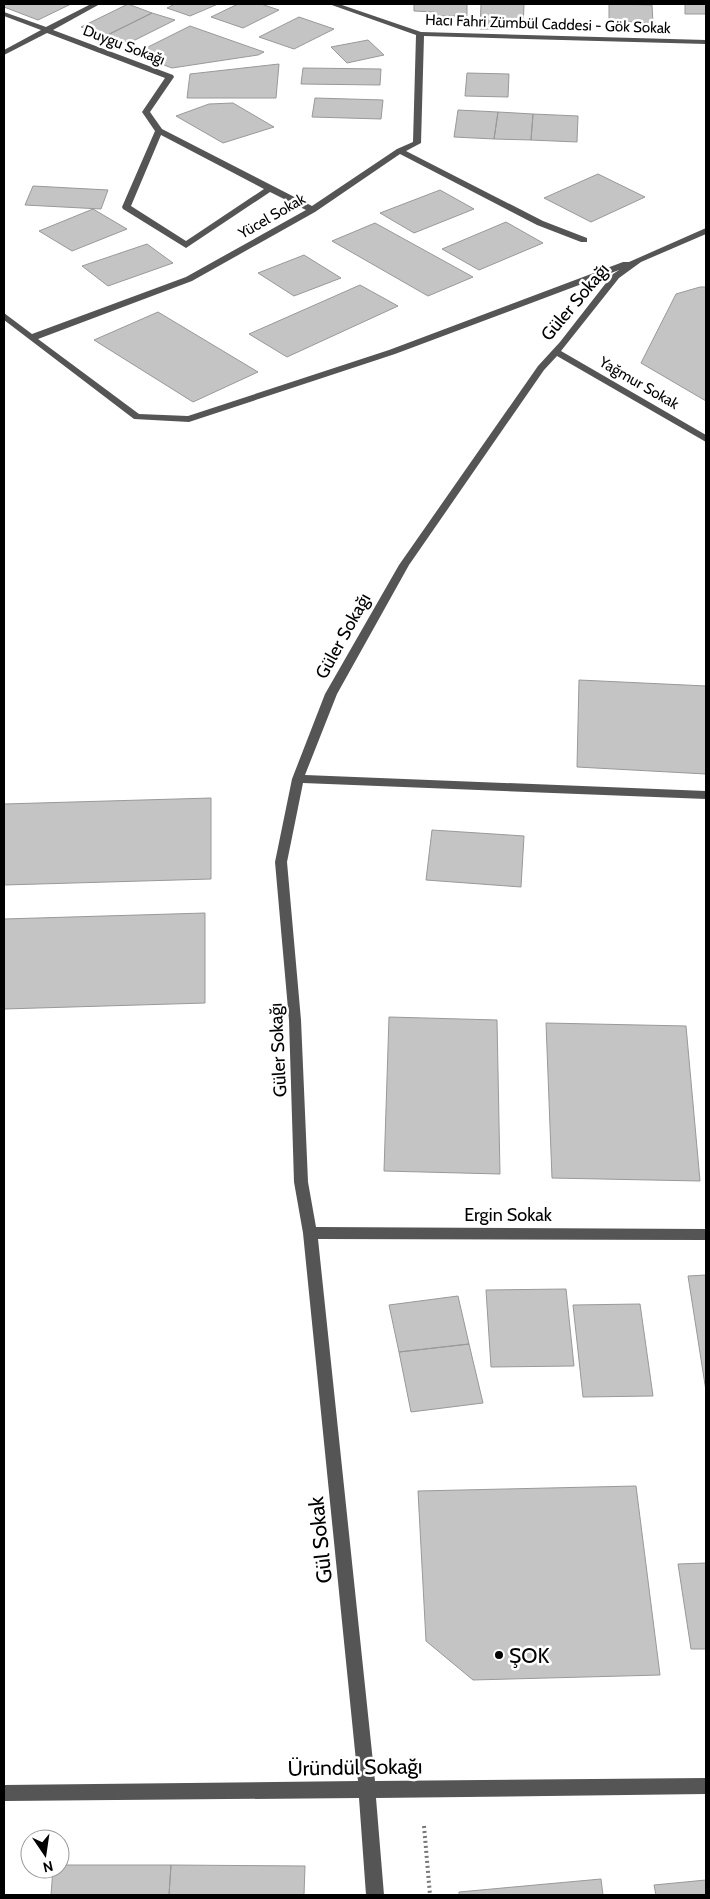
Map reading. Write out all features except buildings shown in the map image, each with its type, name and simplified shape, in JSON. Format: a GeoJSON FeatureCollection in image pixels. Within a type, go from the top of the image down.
{"type":"FeatureCollection","features":[{"type":"Feature","properties":{"kind":"street"},"geometry":{"type":"LineString","coordinates":[[4,53],[96,4]]}},
{"type":"Feature","properties":{"kind":"street","name":"Hacı Fahri Zümbül Caddesi - Gök Sokak"},"geometry":{"type":"LineString","coordinates":[[333,4],[420,34],[706,42]]}},
{"type":"Feature","properties":{"kind":"street","name":"Duygu Sokağı"},"geometry":{"type":"LineString","coordinates":[[4,14],[170,77],[146,112],[159,131]]}},
{"type":"Feature","properties":{"kind":"street","name":"Yücel Sokak"},"geometry":{"type":"LineString","coordinates":[[31,338],[189,279],[312,210],[400,151],[418,143],[420,34]]}},
{"type":"Feature","properties":{"kind":"street"},"geometry":{"type":"LineString","coordinates":[[159,131],[312,210]]}},
{"type":"Feature","properties":{"kind":"street","name":"Yücel Sokak"},"geometry":{"type":"LineString","coordinates":[[159,131],[126,207],[186,245],[270,189]]}},
{"type":"Feature","properties":{"kind":"street"},"geometry":{"type":"LineString","coordinates":[[400,151],[540,223],[584,240]]}},
{"type":"Feature","properties":{"kind":"street","name":"Güler Sokağı"},"geometry":{"type":"LineString","coordinates":[[300,1182],[295,1020],[281,862],[298,779],[331,694],[404,565],[541,368],[556,352],[616,276],[638,260],[706,231]]}},
{"type":"Feature","properties":{"kind":"street"},"geometry":{"type":"LineString","coordinates":[[4,316],[137,417],[189,419],[392,352],[638,260]]}},
{"type":"Feature","properties":{"kind":"street","name":"Yağmur Sokak"},"geometry":{"type":"LineString","coordinates":[[556,352],[706,439]]}},
{"type":"Feature","properties":{"kind":"street"},"geometry":{"type":"LineString","coordinates":[[298,779],[706,795]]}},
{"type":"Feature","properties":{"kind":"street","name":"Gül Sokak"},"geometry":{"type":"LineString","coordinates":[[300,1182],[310,1232],[367,1790],[375,1895]]}},
{"type":"Feature","properties":{"kind":"street","name":"Ergin Sokak"},"geometry":{"type":"LineString","coordinates":[[310,1232],[706,1234]]}},
{"type":"Feature","properties":{"kind":"street","name":"Üründül Sokağı"},"geometry":{"type":"LineString","coordinates":[[4,1793],[706,1786]]}},
{"type":"Feature","properties":{"kind":"path"},"geometry":{"type":"LineString","coordinates":[[424,1826],[430,1895]]}},
{"type":"Feature","properties":{"kind":"place","name":"ŞOK"},"geometry":{"type":"Point","coordinates":[499,1655]}}]}
